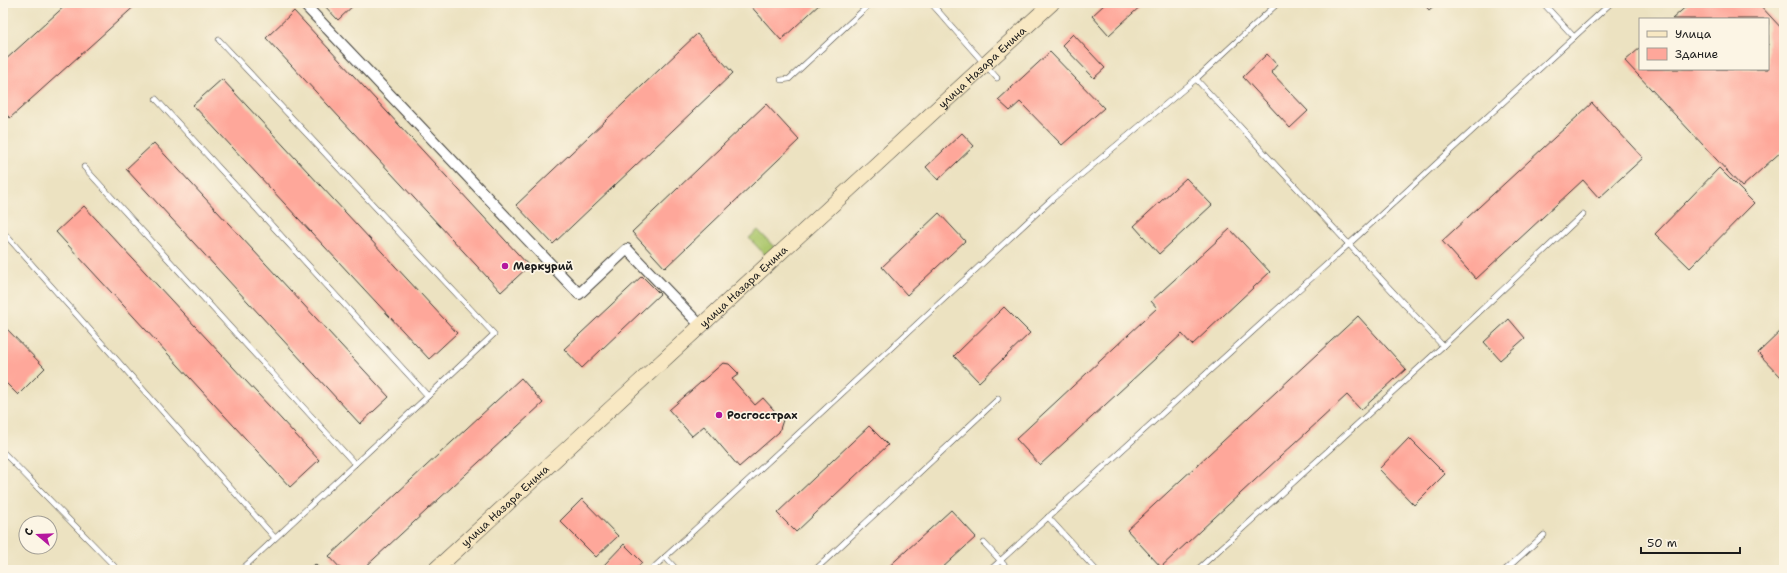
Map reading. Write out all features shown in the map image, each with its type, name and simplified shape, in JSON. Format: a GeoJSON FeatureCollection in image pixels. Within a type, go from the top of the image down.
{"type":"FeatureCollection","features":[{"type":"Feature","properties":{"kind":"main road","name":"улица Назара Енина"},"geometry":{"type":"LineString","coordinates":[[435,570],[1052,3]]}},
{"type":"Feature","properties":{"kind":"street"},"geometry":{"type":"LineString","coordinates":[[304,3],[579,294],[627,249],[701,326]]}},
{"type":"Feature","properties":{"kind":"lane"},"geometry":{"type":"LineString","coordinates":[[782,80],[789,79],[871,3]]}},
{"type":"Feature","properties":{"kind":"lane"},"geometry":{"type":"LineString","coordinates":[[931,3],[997,78]]}},
{"type":"Feature","properties":{"kind":"lane"},"geometry":{"type":"LineString","coordinates":[[651,570],[1052,199],[1196,78],[1278,3]]}},
{"type":"Feature","properties":{"kind":"lane"},"geometry":{"type":"LineString","coordinates":[[1543,3],[1574,37]]}},
{"type":"Feature","properties":{"kind":"lane"},"geometry":{"type":"LineString","coordinates":[[990,570],[1349,244],[1611,3]]}},
{"type":"Feature","properties":{"kind":"lane"},"geometry":{"type":"LineString","coordinates":[[219,40],[494,334],[241,570]]}},
{"type":"Feature","properties":{"kind":"lane"},"geometry":{"type":"LineString","coordinates":[[1196,78],[1443,346]]}},
{"type":"Feature","properties":{"kind":"lane"},"geometry":{"type":"LineString","coordinates":[[156,99],[428,396]]}},
{"type":"Feature","properties":{"kind":"lane"},"geometry":{"type":"LineString","coordinates":[[84,167],[355,464]]}},
{"type":"Feature","properties":{"kind":"lane"},"geometry":{"type":"LineString","coordinates":[[1197,570],[1443,346],[1583,214]]}},
{"type":"Feature","properties":{"kind":"lane"},"geometry":{"type":"LineString","coordinates":[[4,233],[275,538]]}},
{"type":"Feature","properties":{"kind":"lane"},"geometry":{"type":"LineString","coordinates":[[815,570],[998,399]]}},
{"type":"Feature","properties":{"kind":"lane"},"geometry":{"type":"LineString","coordinates":[[3,452],[118,570]]}},
{"type":"Feature","properties":{"kind":"lane"},"geometry":{"type":"LineString","coordinates":[[1048,517],[1096,570]]}},
{"type":"Feature","properties":{"kind":"lane"},"geometry":{"type":"LineString","coordinates":[[1505,570],[1544,535]]}},
{"type":"Feature","properties":{"kind":"lane"},"geometry":{"type":"LineString","coordinates":[[984,543],[1009,570]]}},
{"type":"Feature","properties":{"kind":"lane"},"geometry":{"type":"LineString","coordinates":[[665,557],[677,570]]}},
{"type":"Feature","properties":{"kind":"green space"},"geometry":{"type":"Polygon","coordinates":[[[758,230],[776,249],[767,257],[749,238],[758,230]]]}},
{"type":"Feature","properties":{"kind":"building"},"geometry":{"type":"Polygon","coordinates":[[[68,3],[138,3],[10,118],[3,111],[3,62],[68,3]]]}},
{"type":"Feature","properties":{"kind":"building"},"geometry":{"type":"Polygon","coordinates":[[[322,3],[356,3],[338,20],[322,3]]]}},
{"type":"Feature","properties":{"kind":"building"},"geometry":{"type":"Polygon","coordinates":[[[748,3],[821,3],[781,40],[748,3]]]}},
{"type":"Feature","properties":{"kind":"building"},"geometry":{"type":"Polygon","coordinates":[[[1106,3],[1144,3],[1109,35],[1092,16],[1106,3]]]}},
{"type":"Feature","properties":{"kind":"building"},"geometry":{"type":"Polygon","coordinates":[[[1423,3],[1437,3],[1429,10],[1423,3]]]}},
{"type":"Feature","properties":{"kind":"building"},"geometry":{"type":"Polygon","coordinates":[[[1690,3],[1758,3],[1784,31],[1784,149],[1742,187],[1625,61],[1639,49],[1639,70],[1769,70],[1769,18],[1673,18],[1690,3]]]}},
{"type":"Feature","properties":{"kind":"building"},"geometry":{"type":"Polygon","coordinates":[[[294,11],[529,266],[501,292],[266,38],[294,11]]]}},
{"type":"Feature","properties":{"kind":"building"},"geometry":{"type":"Polygon","coordinates":[[[697,34],[733,73],[553,244],[516,205],[697,34]]]}},
{"type":"Feature","properties":{"kind":"building"},"geometry":{"type":"Polygon","coordinates":[[[1073,34],[1105,68],[1094,78],[1062,45],[1073,34]]]}},
{"type":"Feature","properties":{"kind":"building"},"geometry":{"type":"Polygon","coordinates":[[[1050,52],[1104,108],[1062,145],[1020,102],[1010,111],[998,100],[1050,52]]]}},
{"type":"Feature","properties":{"kind":"building"},"geometry":{"type":"Polygon","coordinates":[[[1267,54],[1277,65],[1271,72],[1308,111],[1290,128],[1243,77],[1267,54]]]}},
{"type":"Feature","properties":{"kind":"building"},"geometry":{"type":"Polygon","coordinates":[[[222,79],[457,333],[429,359],[193,105],[222,79]]]}},
{"type":"Feature","properties":{"kind":"building"},"geometry":{"type":"Polygon","coordinates":[[[1592,103],[1643,158],[1599,198],[1583,180],[1476,279],[1442,241],[1592,103]]]}},
{"type":"Feature","properties":{"kind":"building"},"geometry":{"type":"Polygon","coordinates":[[[766,104],[799,140],[665,268],[632,232],[766,104]]]}},
{"type":"Feature","properties":{"kind":"building"},"geometry":{"type":"Polygon","coordinates":[[[962,133],[974,146],[938,180],[926,167],[962,133]]]}},
{"type":"Feature","properties":{"kind":"building"},"geometry":{"type":"Polygon","coordinates":[[[154,143],[389,397],[360,424],[126,169],[154,143]]]}},
{"type":"Feature","properties":{"kind":"building"},"geometry":{"type":"Polygon","coordinates":[[[1719,168],[1754,203],[1690,268],[1655,234],[1719,168]]]}},
{"type":"Feature","properties":{"kind":"building"},"geometry":{"type":"Polygon","coordinates":[[[1186,178],[1212,205],[1159,254],[1134,226],[1186,178]]]}},
{"type":"Feature","properties":{"kind":"building"},"geometry":{"type":"Polygon","coordinates":[[[84,206],[319,460],[290,487],[56,232],[84,206]]]}},
{"type":"Feature","properties":{"kind":"building"},"geometry":{"type":"Polygon","coordinates":[[[939,213],[965,241],[907,295],[882,267],[939,213]]]}},
{"type":"Feature","properties":{"kind":"building"},"geometry":{"type":"Polygon","coordinates":[[[1230,229],[1270,272],[1192,345],[1182,334],[1040,465],[1016,439],[1157,308],[1151,301],[1230,229]]]}},
{"type":"Feature","properties":{"kind":"building"},"geometry":{"type":"Polygon","coordinates":[[[642,276],[660,294],[582,368],[564,349],[642,276]]]}},
{"type":"Feature","properties":{"kind":"building"},"geometry":{"type":"Polygon","coordinates":[[[1004,307],[1030,333],[979,382],[954,356],[1004,307]]]}},
{"type":"Feature","properties":{"kind":"building"},"geometry":{"type":"Polygon","coordinates":[[[1358,316],[1406,369],[1361,410],[1347,395],[1161,567],[1127,530],[1358,316]]]}},
{"type":"Feature","properties":{"kind":"building"},"geometry":{"type":"Polygon","coordinates":[[[1509,319],[1525,338],[1500,360],[1484,342],[1509,319]]]}},
{"type":"Feature","properties":{"kind":"building"},"geometry":{"type":"Polygon","coordinates":[[[3,325],[45,368],[18,395],[3,380],[3,325]]]}},
{"type":"Feature","properties":{"kind":"building"},"geometry":{"type":"Polygon","coordinates":[[[1784,328],[1784,380],[1758,353],[1784,328]]]}},
{"type":"Feature","properties":{"kind":"building"},"geometry":{"type":"Polygon","coordinates":[[[723,363],[729,364],[739,374],[732,379],[755,405],[763,398],[783,420],[779,432],[739,467],[704,426],[692,436],[669,410],[723,363]]]}},
{"type":"Feature","properties":{"kind":"building"},"geometry":{"type":"Polygon","coordinates":[[[521,378],[543,403],[362,570],[342,570],[329,556],[521,378]]]}},
{"type":"Feature","properties":{"kind":"building"},"geometry":{"type":"Polygon","coordinates":[[[869,426],[888,445],[796,532],[777,513],[869,426]]]}},
{"type":"Feature","properties":{"kind":"building"},"geometry":{"type":"Polygon","coordinates":[[[1409,438],[1445,474],[1414,505],[1379,469],[1409,438]]]}},
{"type":"Feature","properties":{"kind":"building"},"geometry":{"type":"Polygon","coordinates":[[[582,499],[618,536],[596,557],[560,521],[582,499]]]}},
{"type":"Feature","properties":{"kind":"building"},"geometry":{"type":"Polygon","coordinates":[[[951,510],[976,537],[940,570],[885,570],[951,510]]]}},
{"type":"Feature","properties":{"kind":"building"},"geometry":{"type":"Polygon","coordinates":[[[624,544],[642,562],[635,570],[608,570],[604,565],[624,544]]]}},
{"type":"Feature","properties":{"kind":"building"},"geometry":{"type":"Polygon","coordinates":[[[315,564],[321,570],[309,570],[315,564]]]}},
{"type":"Feature","properties":{"kind":"place","name":"Меркурий"},"geometry":{"type":"Point","coordinates":[505,266]}},
{"type":"Feature","properties":{"kind":"place","name":"Росгосстрах"},"geometry":{"type":"Point","coordinates":[719,415]}}]}
